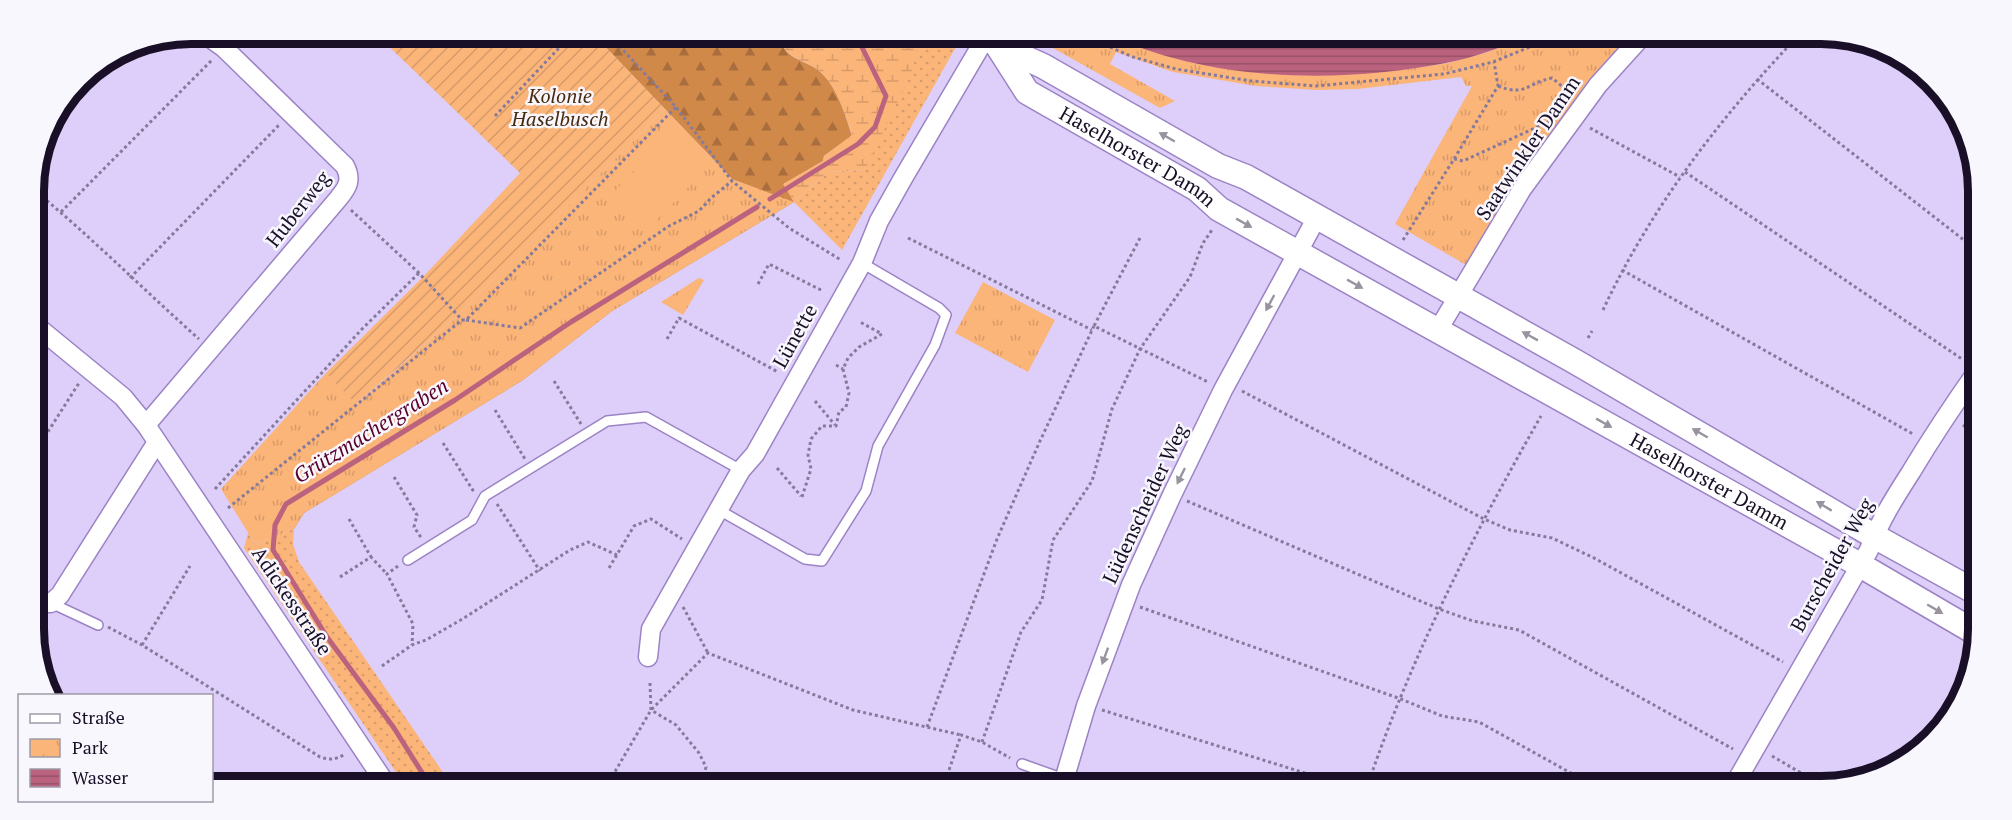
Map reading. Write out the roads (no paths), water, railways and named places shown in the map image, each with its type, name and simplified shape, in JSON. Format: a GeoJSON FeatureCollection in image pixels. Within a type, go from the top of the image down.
{"type":"FeatureCollection","features":[{"type":"Feature","properties":{"kind":"street","name":"Huberweg"},"geometry":{"type":"LineString","coordinates":[[146,425],[338,199],[349,180],[345,166],[218,44]]}},
{"type":"Feature","properties":{"kind":"street","name":"Lünette"},"geometry":{"type":"LineString","coordinates":[[648,657],[651,629],[741,470],[755,454],[862,262],[879,222],[902,180],[984,44]]}},
{"type":"Feature","properties":{"kind":"street","name":"Haselhorster Damm"},"geometry":{"type":"LineString","coordinates":[[992,44],[1027,92],[1197,189],[1219,209],[1860,565],[1968,628]]}},
{"type":"Feature","properties":{"kind":"street","name":"Haselhorster Damm"},"geometry":{"type":"LineString","coordinates":[[1000,44],[1043,66],[1218,166],[1246,177],[1574,360],[1874,536],[1968,588]]}},
{"type":"Feature","properties":{"kind":"street","name":"Saatwinkler Damm"},"geometry":{"type":"LineString","coordinates":[[1459,297],[1522,189],[1542,160],[1598,85],[1635,44]]}},
{"type":"Feature","properties":{"kind":"street"},"geometry":{"type":"LineString","coordinates":[[1298,252],[1317,217]]}},
{"type":"Feature","properties":{"kind":"street","name":"Lüdenscheider Weg"},"geometry":{"type":"LineString","coordinates":[[1065,776],[1086,706],[1125,601],[1172,495],[1225,386],[1298,252]]}},
{"type":"Feature","properties":{"kind":"street"},"geometry":{"type":"LineString","coordinates":[[1438,330],[1459,297]]}},
{"type":"Feature","properties":{"kind":"street","name":"Adickesstraße"},"geometry":{"type":"LineString","coordinates":[[44,332],[123,397],[146,425],[381,776]]}},
{"type":"Feature","properties":{"kind":"street","name":"Burscheider Weg"},"geometry":{"type":"LineString","coordinates":[[1738,776],[1869,550],[1891,504],[1939,426],[1968,384]]}},
{"type":"Feature","properties":{"kind":"street"},"geometry":{"type":"LineString","coordinates":[[44,603],[60,596],[157,442]]}},
{"type":"Feature","properties":{"kind":"lane"},"geometry":{"type":"LineString","coordinates":[[719,510],[805,559],[822,561],[866,491],[878,446],[935,345],[946,315],[939,308],[862,262]]}},
{"type":"Feature","properties":{"kind":"lane"},"geometry":{"type":"LineString","coordinates":[[408,560],[472,520],[485,496],[607,421],[646,417],[741,470]]}},
{"type":"Feature","properties":{"kind":"lane"},"geometry":{"type":"LineString","coordinates":[[44,603],[98,625]]}},
{"type":"Feature","properties":{"kind":"lane"},"geometry":{"type":"LineString","coordinates":[[1022,764],[1048,776]]}},
{"type":"Feature","properties":{"kind":"water"},"geometry":{"type":"Polygon","coordinates":[[[1133,44],[1508,44],[1446,63],[1404,70],[1317,76],[1229,70],[1133,44]]]}},
{"type":"Feature","properties":{"kind":"waterway"},"geometry":{"type":"LineString","coordinates":[[770,199],[858,144],[875,127],[886,96],[860,44]]}},
{"type":"Feature","properties":{"kind":"waterway","name":"Grützmachergraben"},"geometry":{"type":"LineString","coordinates":[[424,776],[394,728],[327,637],[273,550],[275,525],[286,504],[455,400],[571,322],[757,207]]}},
{"type":"Feature","properties":{"kind":"park label","name":"Kolonie Haselbusch"},"geometry":{"type":"Point","coordinates":[560,108]}}]}
